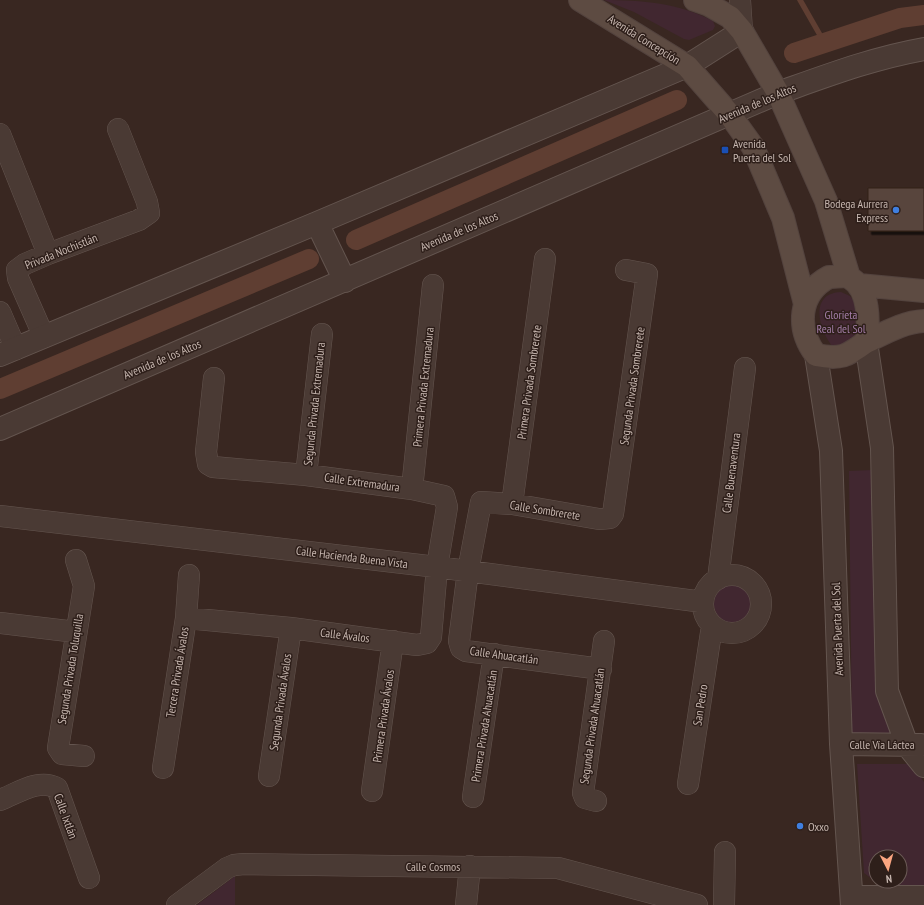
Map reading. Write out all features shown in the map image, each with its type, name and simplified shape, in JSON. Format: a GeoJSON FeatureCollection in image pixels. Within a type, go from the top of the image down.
{"type":"FeatureCollection","features":[{"type":"Feature","properties":{"kind":"main road","name":"Avenida Concepción"},"geometry":{"type":"LineString","coordinates":[[580,0],[687,66]]}},
{"type":"Feature","properties":{"kind":"main road"},"geometry":{"type":"LineString","coordinates":[[694,0],[709,5],[730,17],[742,31],[778,93],[826,201],[854,281],[867,311],[868,330],[866,342]]}},
{"type":"Feature","properties":{"kind":"main road"},"geometry":{"type":"LineString","coordinates":[[687,66],[730,115],[753,147],[783,218],[805,304]]}},
{"type":"Feature","properties":{"kind":"main road"},"geometry":{"type":"LineString","coordinates":[[924,291],[829,277],[818,282],[808,294],[805,304],[803,327],[810,347],[816,355],[838,358],[847,356],[866,342],[893,329],[914,322],[924,321]]}},
{"type":"Feature","properties":{"kind":"street"},"geometry":{"type":"LineString","coordinates":[[0,312],[8,352],[317,223],[687,66],[742,31],[740,0]]}},
{"type":"Feature","properties":{"kind":"street","name":"Avenida de los Altos"},"geometry":{"type":"LineString","coordinates":[[0,429],[778,93],[859,64],[924,49]]}},
{"type":"Feature","properties":{"kind":"street","name":"Privada Nochistlán"},"geometry":{"type":"LineString","coordinates":[[44,336],[18,278],[17,270],[25,264],[48,254],[139,220],[149,213],[147,202],[118,130]]}},
{"type":"Feature","properties":{"kind":"street"},"geometry":{"type":"LineString","coordinates":[[0,134],[48,254]]}},
{"type":"Feature","properties":{"kind":"street"},"geometry":{"type":"LineString","coordinates":[[317,223],[344,281]]}},
{"type":"Feature","properties":{"kind":"street","name":"Primera Privada Sombrerete"},"geometry":{"type":"LineString","coordinates":[[512,504],[545,259]]}},
{"type":"Feature","properties":{"kind":"street","name":"Segunda Privada Sombrerete"},"geometry":{"type":"LineString","coordinates":[[610,518],[615,510],[647,274],[626,270]]}},
{"type":"Feature","properties":{"kind":"street","name":"Primera Privada Extremadura"},"geometry":{"type":"LineString","coordinates":[[412,489],[434,285]]}},
{"type":"Feature","properties":{"kind":"street","name":"Segunda Privada Extremadura"},"geometry":{"type":"LineString","coordinates":[[306,475],[322,334]]}},
{"type":"Feature","properties":{"kind":"street"},"geometry":{"type":"LineString","coordinates":[[866,342],[882,448],[887,691],[916,745],[924,766]]}},
{"type":"Feature","properties":{"kind":"street","name":"Avenida Puerta del Sol"},"geometry":{"type":"LineString","coordinates":[[816,355],[831,451],[841,744],[852,901]]}},
{"type":"Feature","properties":{"kind":"street","name":"Calle Buenaventura"},"geometry":{"type":"LineString","coordinates":[[718,579],[745,368]]}},
{"type":"Feature","properties":{"kind":"street","name":"Calle Extremadura"},"geometry":{"type":"LineString","coordinates":[[214,378],[206,452],[208,464],[218,468],[306,475],[440,494],[444,496],[447,503],[438,567]]}},
{"type":"Feature","properties":{"kind":"street","name":"Calle Sombrerete"},"geometry":{"type":"LineString","coordinates":[[468,571],[481,502],[512,504],[600,519],[610,518]]}},
{"type":"Feature","properties":{"kind":"street","name":"Calle Hacienda Buena Vista"},"geometry":{"type":"LineString","coordinates":[[0,516],[438,567],[703,602]]}},
{"type":"Feature","properties":{"kind":"street","name":"Segunda Privada Toluquilla"},"geometry":{"type":"LineString","coordinates":[[76,560],[84,586],[58,748],[62,754],[84,756]]}},
{"type":"Feature","properties":{"kind":"street","name":"Calle Ávalos"},"geometry":{"type":"LineString","coordinates":[[186,618],[291,628],[417,645],[428,643],[430,640],[438,567]]}},
{"type":"Feature","properties":{"kind":"street","name":"Calle Ahuacatlán"},"geometry":{"type":"LineString","coordinates":[[468,571],[459,641],[461,648],[466,651],[601,669]]}},
{"type":"Feature","properties":{"kind":"street","name":"Tercera Privada Ávalos"},"geometry":{"type":"LineString","coordinates":[[163,768],[186,618],[189,575]]}},
{"type":"Feature","properties":{"kind":"street"},"geometry":{"type":"LineString","coordinates":[[734,575],[750,582],[759,595],[760,612],[751,626],[736,632],[719,630],[712,626],[705,615],[703,602],[708,588],[718,579],[734,575]]}},
{"type":"Feature","properties":{"kind":"street"},"geometry":{"type":"LineString","coordinates":[[0,623],[76,632]]}},
{"type":"Feature","properties":{"kind":"street","name":"San Pedro"},"geometry":{"type":"LineString","coordinates":[[688,784],[712,626]]}},
{"type":"Feature","properties":{"kind":"street","name":"Segunda Privada Ávalos"},"geometry":{"type":"LineString","coordinates":[[269,776],[291,628]]}},
{"type":"Feature","properties":{"kind":"street","name":"Primera Privada Ávalos"},"geometry":{"type":"LineString","coordinates":[[372,791],[393,641]]}},
{"type":"Feature","properties":{"kind":"street","name":"Segunda Privada Ahuacatlán"},"geometry":{"type":"LineString","coordinates":[[596,801],[584,798],[583,793],[604,641]]}},
{"type":"Feature","properties":{"kind":"street","name":"Primera Privada Ahuacatlán"},"geometry":{"type":"LineString","coordinates":[[473,797],[494,654]]}},
{"type":"Feature","properties":{"kind":"street","name":"Calle Vía Láctea"},"geometry":{"type":"LineString","coordinates":[[841,744],[916,745]]}},
{"type":"Feature","properties":{"kind":"street","name":"Calle Ixtlán"},"geometry":{"type":"LineString","coordinates":[[0,800],[42,784],[50,784],[57,788],[89,878]]}},
{"type":"Feature","properties":{"kind":"street"},"geometry":{"type":"LineString","coordinates":[[724,905],[725,852]]}},
{"type":"Feature","properties":{"kind":"street","name":"Calle Cosmos"},"geometry":{"type":"LineString","coordinates":[[177,905],[227,868],[234,865],[558,868],[697,905]]}},
{"type":"Feature","properties":{"kind":"street"},"geometry":{"type":"LineString","coordinates":[[466,905],[470,866]]}},
{"type":"Feature","properties":{"kind":"street"},"geometry":{"type":"LineString","coordinates":[[852,901],[924,897]]}},
{"type":"Feature","properties":{"kind":"green space"},"geometry":{"type":"Polygon","coordinates":[[[604,0],[646,2],[674,6],[713,21],[715,26],[713,30],[689,40],[684,39],[634,12],[604,0]]]}},
{"type":"Feature","properties":{"kind":"green space","name":"Glorieta Real del Sol"},"geometry":{"type":"Polygon","coordinates":[[[841,292],[850,296],[855,302],[861,339],[834,348],[824,333],[821,324],[820,306],[824,299],[831,294],[841,292]]]}},
{"type":"Feature","properties":{"kind":"green space"},"geometry":{"type":"Polygon","coordinates":[[[873,470],[898,735],[852,735],[849,471],[873,470]]]}},
{"type":"Feature","properties":{"kind":"green space"},"geometry":{"type":"Polygon","coordinates":[[[729,585],[737,585],[747,590],[751,597],[751,611],[747,618],[737,623],[729,623],[719,618],[717,615],[714,608],[714,600],[719,590],[722,588],[729,585]]]}},
{"type":"Feature","properties":{"kind":"green space"},"geometry":{"type":"Polygon","coordinates":[[[857,764],[911,764],[924,782],[924,885],[908,885],[908,849],[868,849],[868,876],[864,873],[857,764]]]}},
{"type":"Feature","properties":{"kind":"green space"},"geometry":{"type":"Polygon","coordinates":[[[235,876],[235,905],[197,905],[235,876]]]}},
{"type":"Feature","properties":{"kind":"building","name":"Bodega Aurrera Express"},"geometry":{"type":"Polygon","coordinates":[[[868,188],[924,188],[924,231],[868,231],[868,188]]]}},
{"type":"Feature","properties":{"kind":"waterway"},"geometry":{"type":"LineString","coordinates":[[800,0],[824,42]]}},
{"type":"Feature","properties":{"kind":"waterway"},"geometry":{"type":"LineString","coordinates":[[794,53],[900,18],[924,15]]}},
{"type":"Feature","properties":{"kind":"waterway"},"geometry":{"type":"LineString","coordinates":[[356,240],[677,100]]}},
{"type":"Feature","properties":{"kind":"waterway"},"geometry":{"type":"LineString","coordinates":[[0,389],[309,259]]}},
{"type":"Feature","properties":{"kind":"place","name":"Avenida Puerta del Sol"},"geometry":{"type":"Point","coordinates":[725,150]}},
{"type":"Feature","properties":{"kind":"place","name":"Bodega Aurrera Express"},"geometry":{"type":"Point","coordinates":[896,210]}},
{"type":"Feature","properties":{"kind":"place","name":"Oxxo"},"geometry":{"type":"Point","coordinates":[800,826]}}]}
